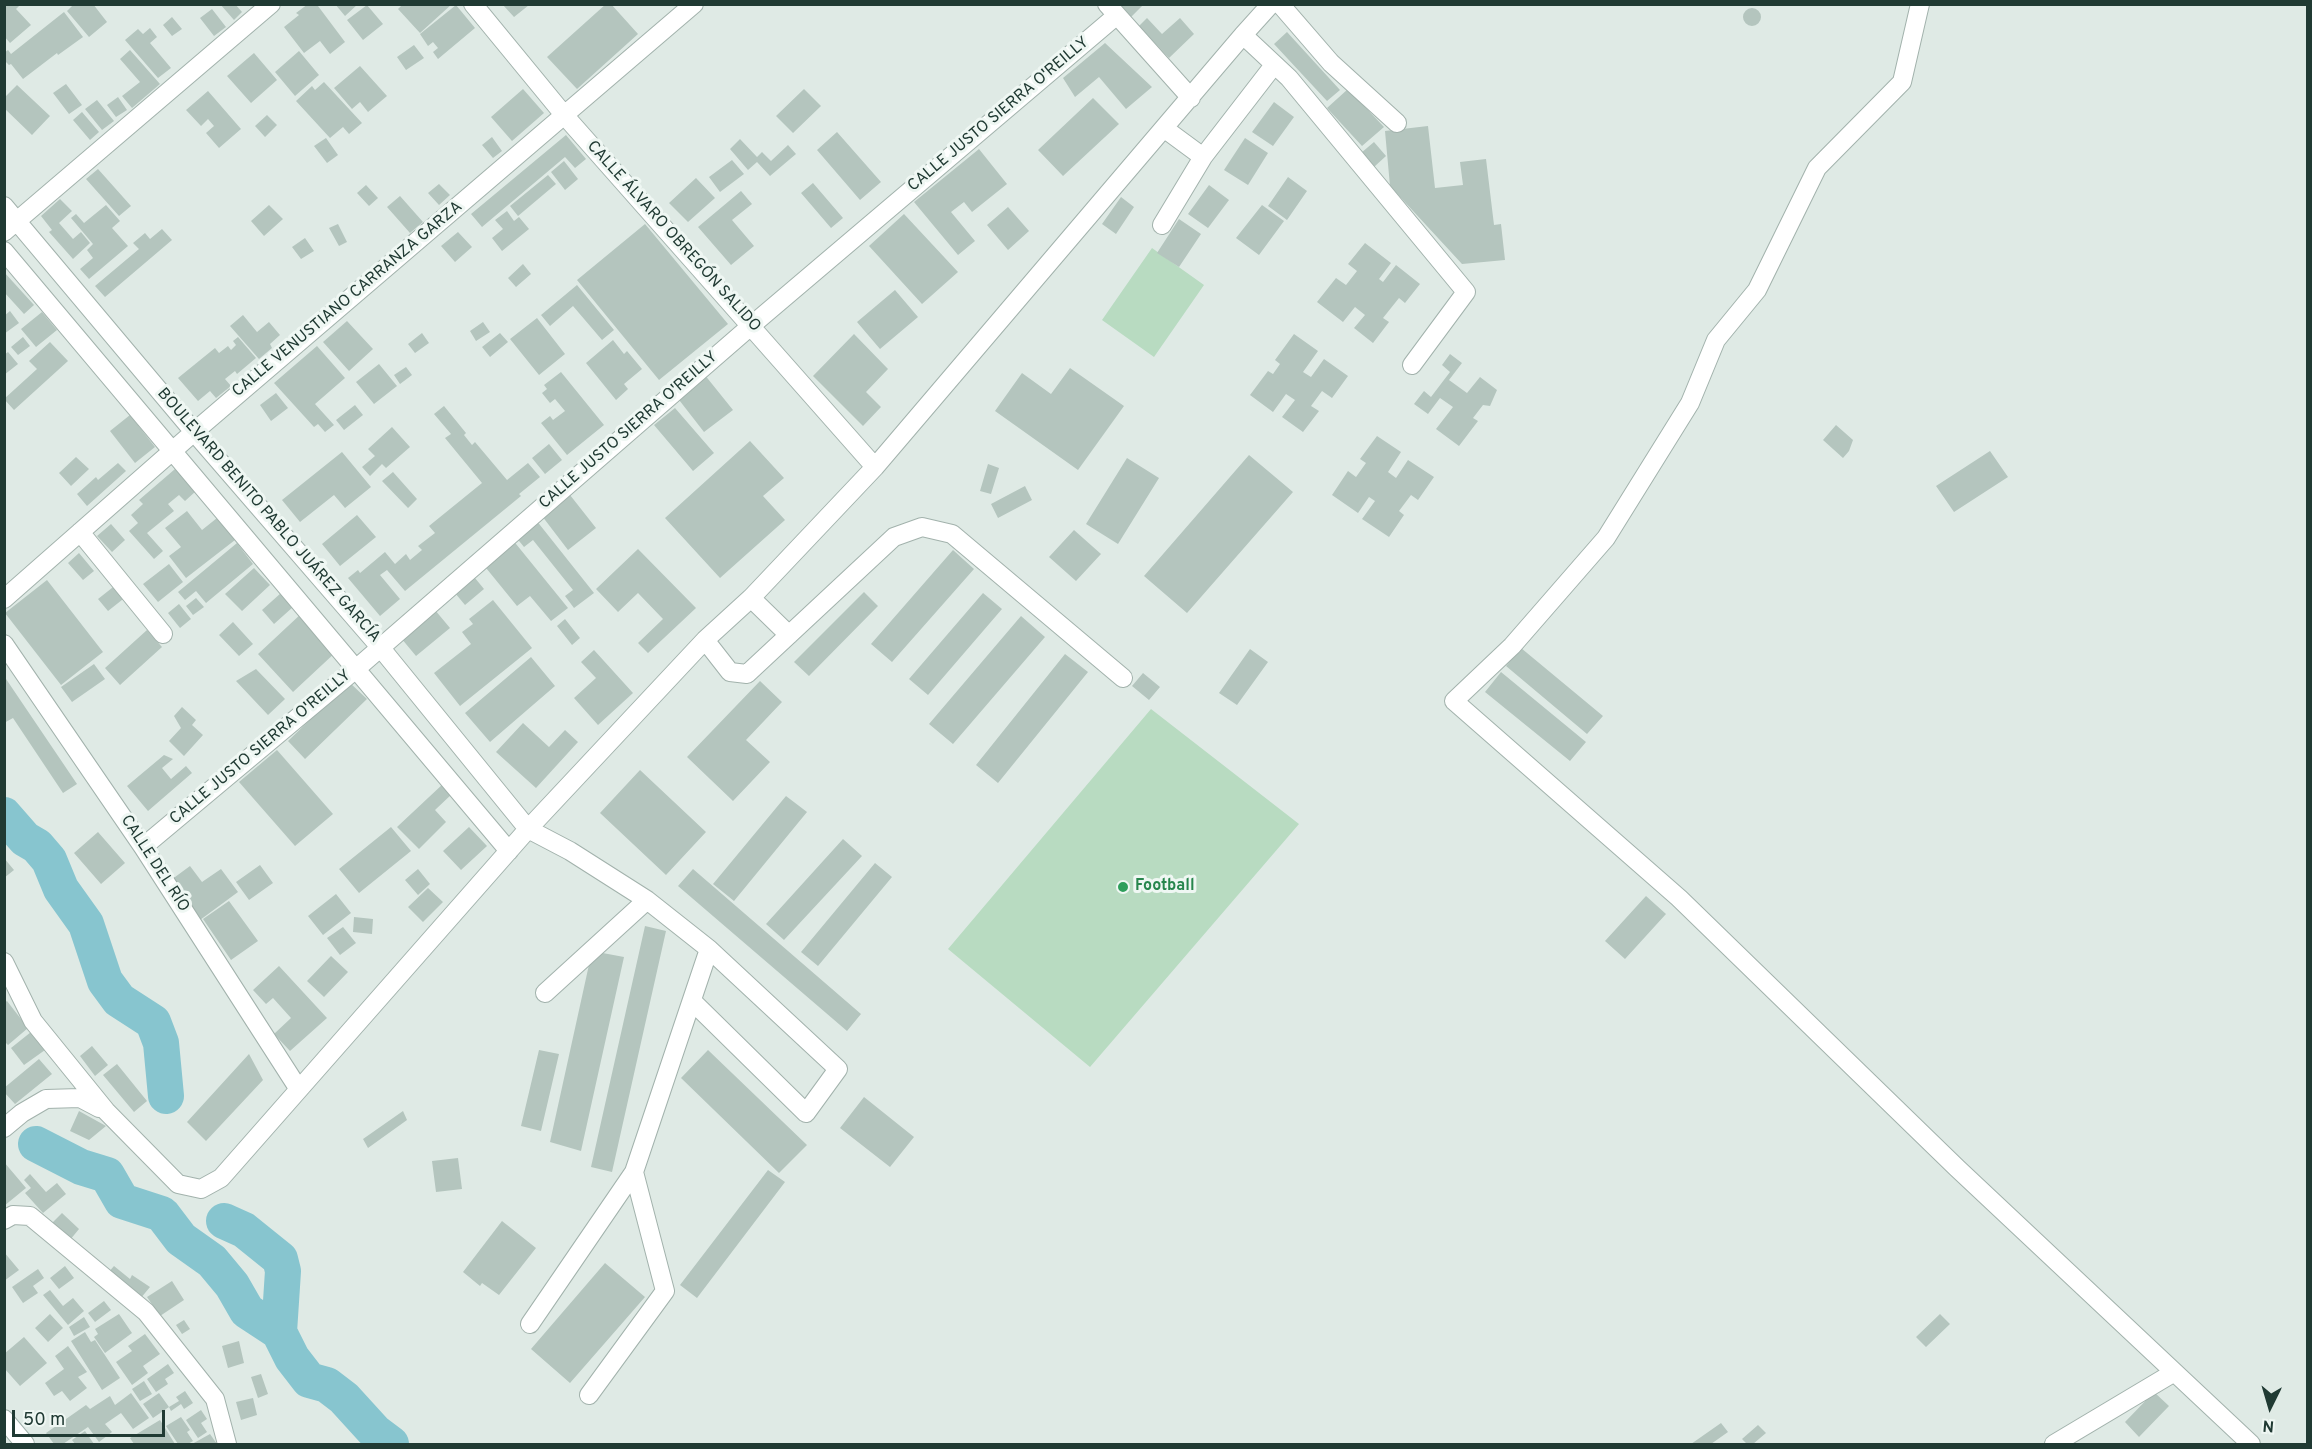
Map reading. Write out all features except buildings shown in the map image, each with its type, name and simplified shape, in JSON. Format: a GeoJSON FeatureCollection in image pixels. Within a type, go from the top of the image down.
{"type":"FeatureCollection","features":[{"type":"Feature","properties":{"kind":"street"},"geometry":{"type":"LineString","coordinates":[[11,227],[271,4]]}},
{"type":"Feature","properties":{"kind":"street","name":"CALLE ÁLVARO OBREGÓN SALIDO"},"geometry":{"type":"LineString","coordinates":[[473,4],[565,116],[752,325],[875,467]]}},
{"type":"Feature","properties":{"kind":"street","name":"CALLE VENUSTIANO CARRANZA GARZA"},"geometry":{"type":"LineString","coordinates":[[4,599],[194,432],[694,4]]}},
{"type":"Feature","properties":{"kind":"street"},"geometry":{"type":"LineString","coordinates":[[4,962],[33,1021],[106,1111],[178,1184],[201,1189],[221,1178],[528,829],[705,640],[751,598],[875,467],[1271,4]]}},
{"type":"Feature","properties":{"kind":"street"},"geometry":{"type":"LineString","coordinates":[[1280,4],[1331,63],[1397,123]]}},
{"type":"Feature","properties":{"kind":"street"},"geometry":{"type":"LineString","coordinates":[[1920,4],[1902,82],[1817,168],[1757,290],[1716,340],[1690,403],[1606,538],[1512,646],[1454,701],[1679,898],[1957,1168],[2251,1444]]}},
{"type":"Feature","properties":{"kind":"street"},"geometry":{"type":"LineString","coordinates":[[1112,10],[1191,98]]}},
{"type":"Feature","properties":{"kind":"street","name":"CALLE JUSTO SIERRA O'REILLY"},"geometry":{"type":"LineString","coordinates":[[143,847],[357,668],[1112,10]]}},
{"type":"Feature","properties":{"kind":"street"},"geometry":{"type":"LineString","coordinates":[[1243,35],[1289,78],[1466,292],[1412,365]]}},
{"type":"Feature","properties":{"kind":"street"},"geometry":{"type":"LineString","coordinates":[[1162,225],[1203,157],[1274,65]]}},
{"type":"Feature","properties":{"kind":"street"},"geometry":{"type":"LineString","coordinates":[[1164,129],[1203,157]]}},
{"type":"Feature","properties":{"kind":"street","name":"BOULEVARD BENITO PABLO JUÁREZ GARCÍA"},"geometry":{"type":"LineString","coordinates":[[4,206],[11,227],[194,432],[380,647],[528,829]]}},
{"type":"Feature","properties":{"kind":"street","name":"BOULEVARD BENITO PABLO JUÁREZ GARCÍA"},"geometry":{"type":"LineString","coordinates":[[4,251],[509,851]]}},
{"type":"Feature","properties":{"kind":"street"},"geometry":{"type":"LineString","coordinates":[[705,640],[730,672],[747,674],[894,537],[922,526],[952,534],[1123,678]]}},
{"type":"Feature","properties":{"kind":"street"},"geometry":{"type":"LineString","coordinates":[[80,532],[164,634]]}},
{"type":"Feature","properties":{"kind":"street"},"geometry":{"type":"LineString","coordinates":[[751,598],[789,635]]}},
{"type":"Feature","properties":{"kind":"street","name":"CALLE DEL RÍO"},"geometry":{"type":"LineString","coordinates":[[4,644],[143,847],[298,1088]]}},
{"type":"Feature","properties":{"kind":"street"},"geometry":{"type":"LineString","coordinates":[[528,829],[570,851],[647,900],[709,950],[838,1070],[806,1113],[692,1001]]}},
{"type":"Feature","properties":{"kind":"street"},"geometry":{"type":"LineString","coordinates":[[545,993],[647,900]]}},
{"type":"Feature","properties":{"kind":"street"},"geometry":{"type":"LineString","coordinates":[[530,1323],[634,1172],[709,950]]}},
{"type":"Feature","properties":{"kind":"street"},"geometry":{"type":"LineString","coordinates":[[4,1128],[22,1113],[46,1099],[80,1098],[106,1111]]}},
{"type":"Feature","properties":{"kind":"street"},"geometry":{"type":"LineString","coordinates":[[589,1395],[665,1291],[634,1172]]}},
{"type":"Feature","properties":{"kind":"street"},"geometry":{"type":"LineString","coordinates":[[4,1220],[13,1215],[30,1216],[146,1312],[214,1399],[227,1444]]}},
{"type":"Feature","properties":{"kind":"street"},"geometry":{"type":"LineString","coordinates":[[2054,1444],[2173,1373]]}},
{"type":"Feature","properties":{"kind":"street"},"geometry":{"type":"LineString","coordinates":[[4,1419],[25,1444]]}},
{"type":"Feature","properties":{"kind":"green space"},"geometry":{"type":"Polygon","coordinates":[[[1152,248],[1204,285],[1154,357],[1102,320],[1152,248]]]}},
{"type":"Feature","properties":{"kind":"green space","name":"Football"},"geometry":{"type":"Polygon","coordinates":[[[1151,709],[1299,824],[1090,1067],[948,949],[1151,709]]]}},
{"type":"Feature","properties":{"kind":"waterway"},"geometry":{"type":"LineString","coordinates":[[4,815],[25,839],[37,846],[49,860],[61,889],[86,924],[105,981],[119,1000],[153,1022],[161,1043],[166,1096]]}},
{"type":"Feature","properties":{"kind":"waterway"},"geometry":{"type":"LineString","coordinates":[[36,1144],[81,1167],[107,1175],[122,1201],[162,1214],[181,1239],[212,1261],[232,1285],[247,1311],[279,1332]]}},
{"type":"Feature","properties":{"kind":"waterway"},"geometry":{"type":"LineString","coordinates":[[224,1221],[244,1230],[280,1259],[283,1271],[279,1332],[292,1358],[309,1380],[327,1385],[344,1398],[375,1432],[391,1444]]}},
{"type":"Feature","properties":{"kind":"place","name":"Football"},"geometry":{"type":"Point","coordinates":[1123,887]}}]}
